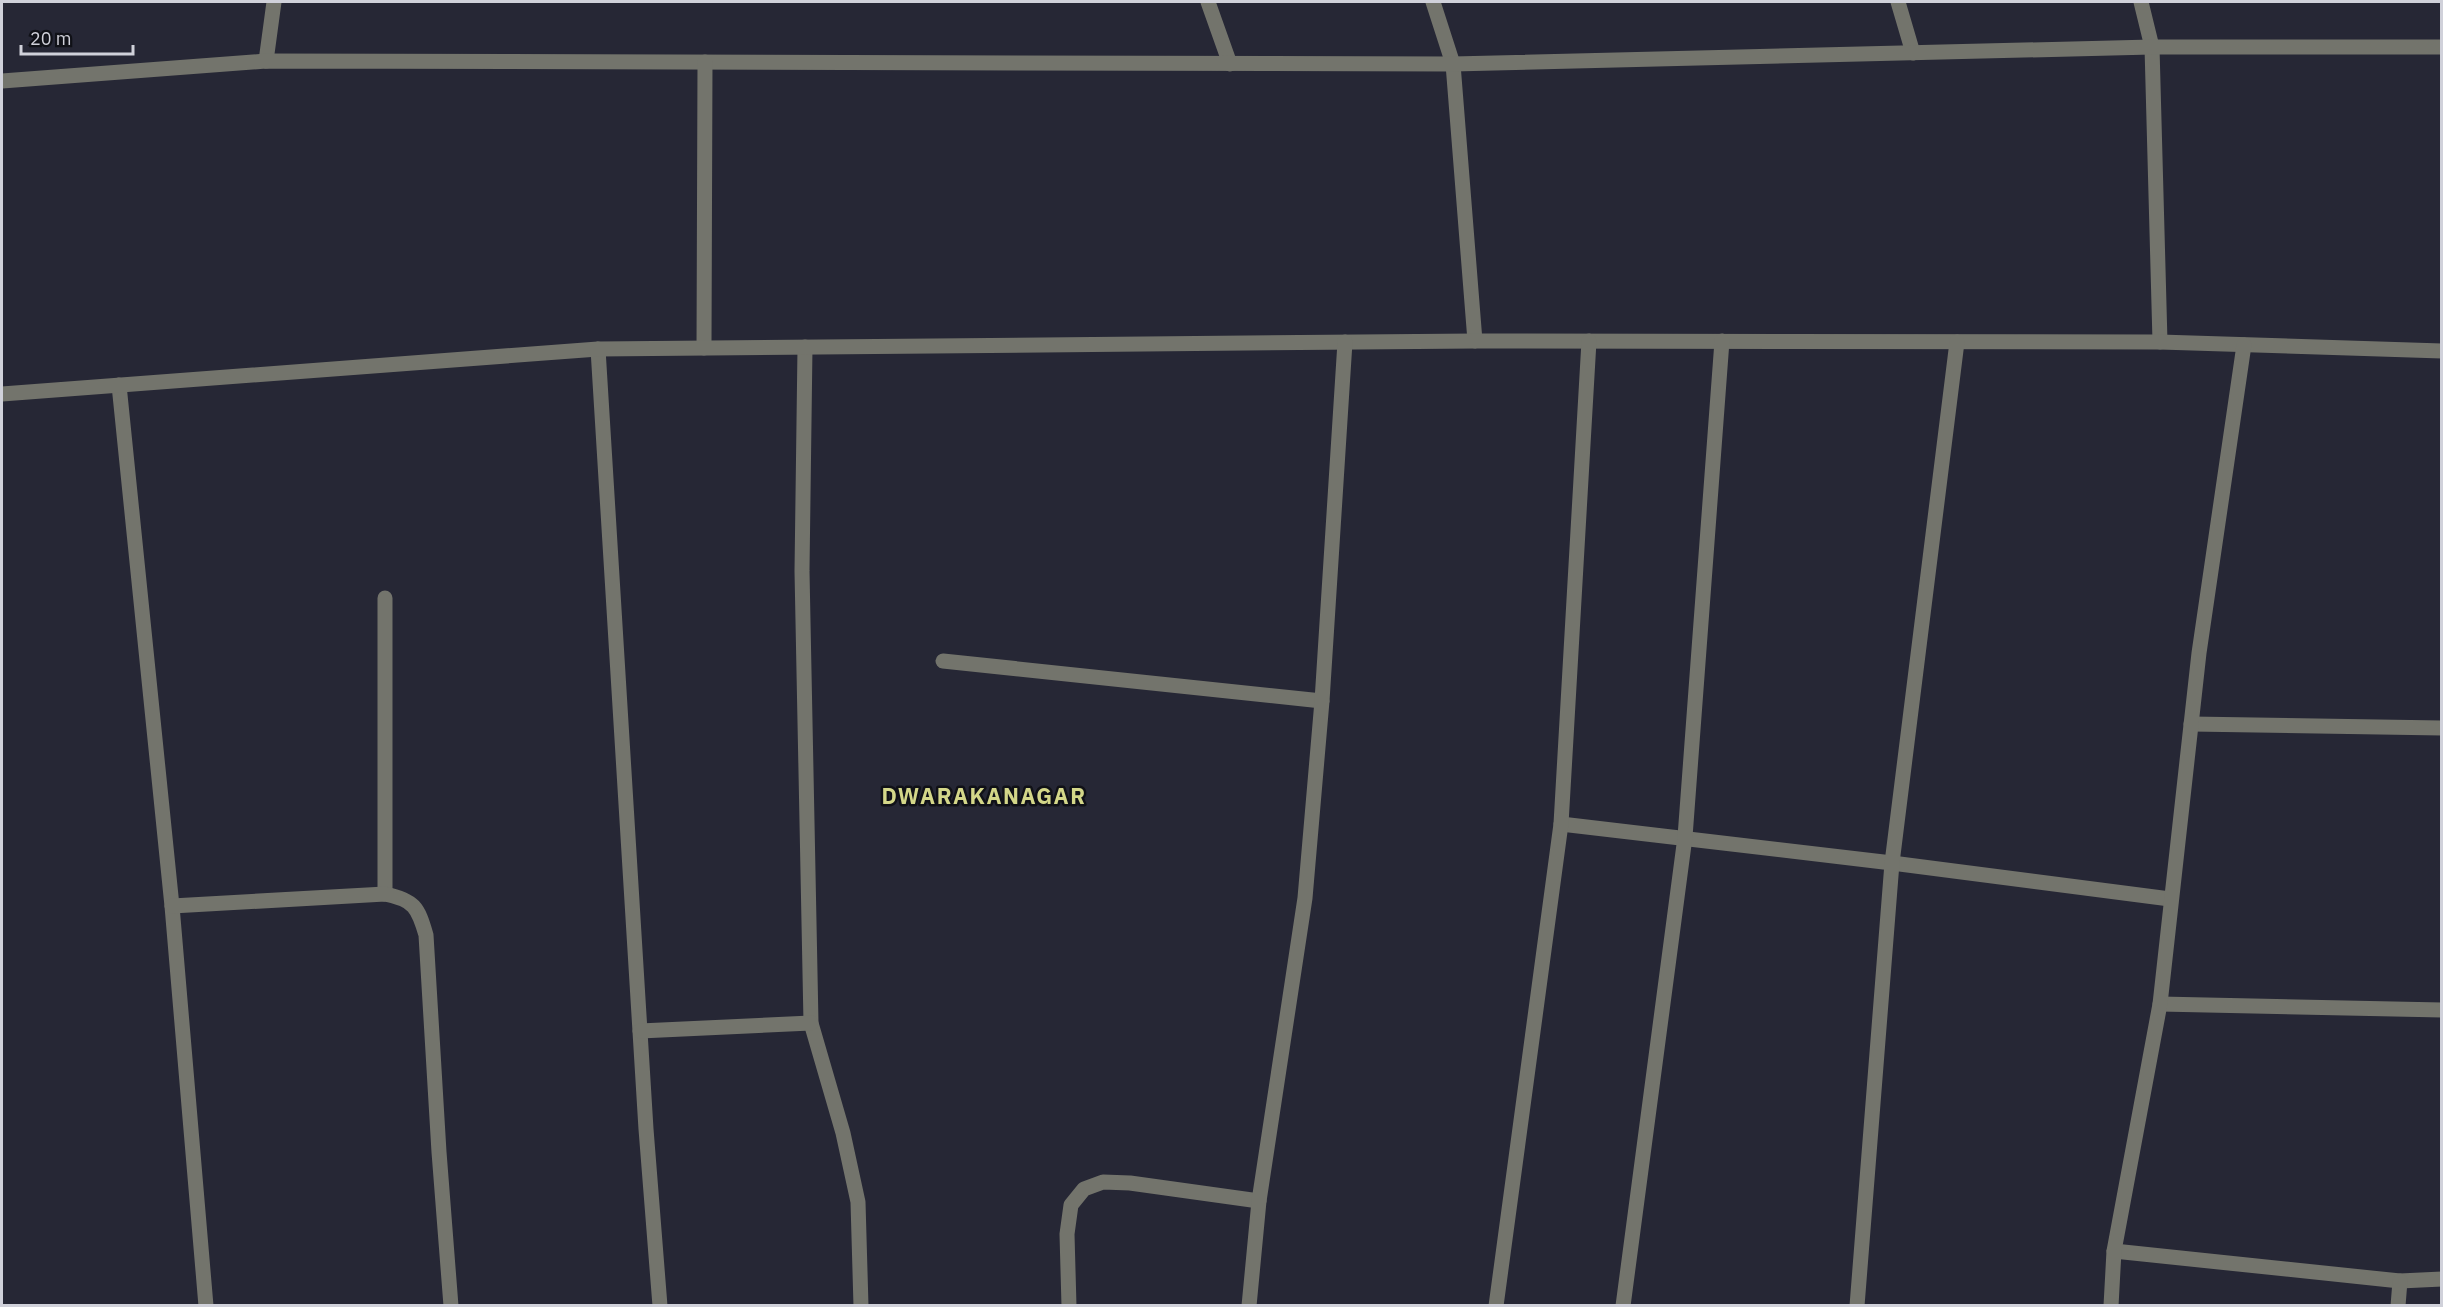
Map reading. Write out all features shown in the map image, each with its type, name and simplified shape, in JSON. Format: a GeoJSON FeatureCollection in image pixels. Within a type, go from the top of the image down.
{"type":"FeatureCollection","features":[{"type":"Feature","properties":{"kind":"street"},"geometry":{"type":"LineString","coordinates":[[266,61],[274,2]]}},
{"type":"Feature","properties":{"kind":"street"},"geometry":{"type":"LineString","coordinates":[[1208,2],[1230,64]]}},
{"type":"Feature","properties":{"kind":"street"},"geometry":{"type":"LineString","coordinates":[[1433,2],[1453,64],[1475,341]]}},
{"type":"Feature","properties":{"kind":"street"},"geometry":{"type":"LineString","coordinates":[[1898,2],[1913,53]]}},
{"type":"Feature","properties":{"kind":"street"},"geometry":{"type":"LineString","coordinates":[[2140,2],[2152,47],[2160,342]]}},
{"type":"Feature","properties":{"kind":"street"},"geometry":{"type":"LineString","coordinates":[[2,81],[266,61],[1453,64],[2152,47],[2442,47]]}},
{"type":"Feature","properties":{"kind":"street"},"geometry":{"type":"LineString","coordinates":[[704,348],[705,62]]}},
{"type":"Feature","properties":{"kind":"street"},"geometry":{"type":"LineString","coordinates":[[1496,1305],[1561,824],[1589,341]]}},
{"type":"Feature","properties":{"kind":"street"},"geometry":{"type":"LineString","coordinates":[[1623,1305],[1685,837],[1722,341]]}},
{"type":"Feature","properties":{"kind":"street"},"geometry":{"type":"LineString","coordinates":[[2,394],[598,349],[1722,341],[2160,342],[2442,351]]}},
{"type":"Feature","properties":{"kind":"street"},"geometry":{"type":"LineString","coordinates":[[1249,1305],[1259,1201],[1305,898],[1322,702],[1345,342]]}},
{"type":"Feature","properties":{"kind":"street"},"geometry":{"type":"LineString","coordinates":[[1857,1305],[1892,863],[1957,342]]}},
{"type":"Feature","properties":{"kind":"street"},"geometry":{"type":"LineString","coordinates":[[2111,1305],[2114,1251],[2160,1004],[2170,899],[2201,641],[2244,345]]}},
{"type":"Feature","properties":{"kind":"street"},"geometry":{"type":"LineString","coordinates":[[805,347],[802,571],[811,1023],[843,1133],[858,1202],[861,1305]]}},
{"type":"Feature","properties":{"kind":"street"},"geometry":{"type":"LineString","coordinates":[[598,349],[640,1031],[660,1305]]}},
{"type":"Feature","properties":{"kind":"street"},"geometry":{"type":"LineString","coordinates":[[119,385],[172,906],[206,1305]]}},
{"type":"Feature","properties":{"kind":"street"},"geometry":{"type":"LineString","coordinates":[[385,598],[385,894]]}},
{"type":"Feature","properties":{"kind":"street"},"geometry":{"type":"LineString","coordinates":[[943,661],[1322,702]]}},
{"type":"Feature","properties":{"kind":"street"},"geometry":{"type":"LineString","coordinates":[[2191,724],[2442,728]]}},
{"type":"Feature","properties":{"kind":"street"},"geometry":{"type":"LineString","coordinates":[[1561,824],[1685,837],[2170,899]]}},
{"type":"Feature","properties":{"kind":"street"},"geometry":{"type":"LineString","coordinates":[[172,906],[385,894],[405,898],[420,915],[426,935],[451,1305]]}},
{"type":"Feature","properties":{"kind":"street"},"geometry":{"type":"LineString","coordinates":[[2160,1004],[2442,1010]]}},
{"type":"Feature","properties":{"kind":"street"},"geometry":{"type":"LineString","coordinates":[[640,1031],[811,1023]]}},
{"type":"Feature","properties":{"kind":"street"},"geometry":{"type":"LineString","coordinates":[[1069,1305],[1067,1234],[1071,1205],[1084,1189],[1103,1182],[1259,1201]]}},
{"type":"Feature","properties":{"kind":"street"},"geometry":{"type":"LineString","coordinates":[[2114,1251],[2400,1281],[2442,1279]]}},
{"type":"Feature","properties":{"kind":"street"},"geometry":{"type":"LineString","coordinates":[[2398,1305],[2400,1281]]}},
{"type":"Feature","properties":{"kind":"district","name":"DWARAKANAGAR"},"geometry":{"type":"Point","coordinates":[984,795]}}]}
